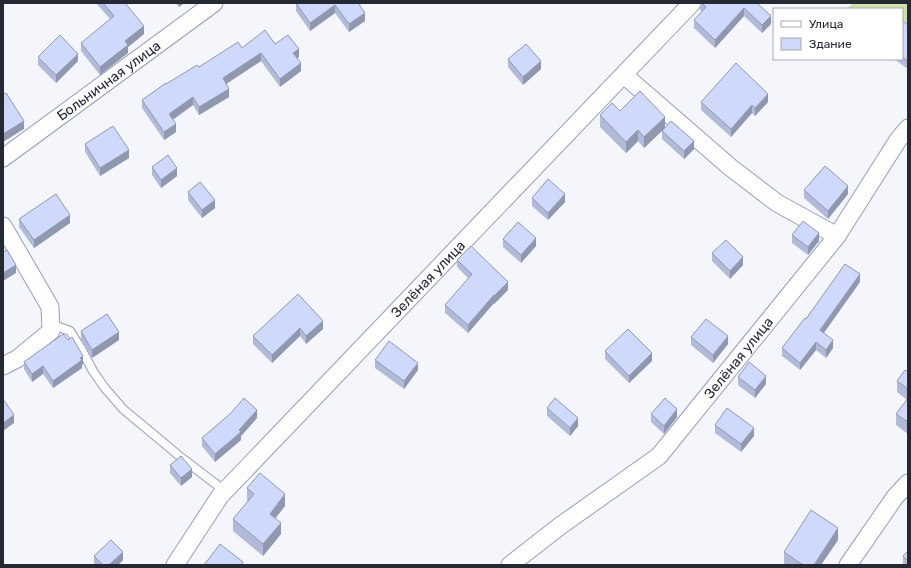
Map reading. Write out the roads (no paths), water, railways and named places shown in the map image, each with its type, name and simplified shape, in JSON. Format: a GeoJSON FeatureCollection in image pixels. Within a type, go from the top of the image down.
{"type":"FeatureCollection","features":[{"type":"Feature","properties":{"kind":"street","name":"Больничная улица"},"geometry":{"type":"LineString","coordinates":[[3,158],[214,3]]}},
{"type":"Feature","properties":{"kind":"street","name":"Зелёная улица"},"geometry":{"type":"LineString","coordinates":[[176,565],[220,496],[692,3]]}},
{"type":"Feature","properties":{"kind":"street"},"geometry":{"type":"LineString","coordinates":[[624,75],[730,167],[777,204],[837,236]]}},
{"type":"Feature","properties":{"kind":"street","name":"Зелёная улица"},"geometry":{"type":"LineString","coordinates":[[510,565],[560,526],[659,456],[837,236],[898,140],[908,128]]}},
{"type":"Feature","properties":{"kind":"street"},"geometry":{"type":"LineString","coordinates":[[3,226],[50,307],[51,324],[51,331],[17,359],[3,366]]}},
{"type":"Feature","properties":{"kind":"street"},"geometry":{"type":"LineString","coordinates":[[848,565],[895,497],[908,483]]}},
{"type":"Feature","properties":{"kind":"lane"},"geometry":{"type":"LineString","coordinates":[[51,324],[70,332],[93,372],[104,387],[124,409],[182,459],[225,491]]}}]}
